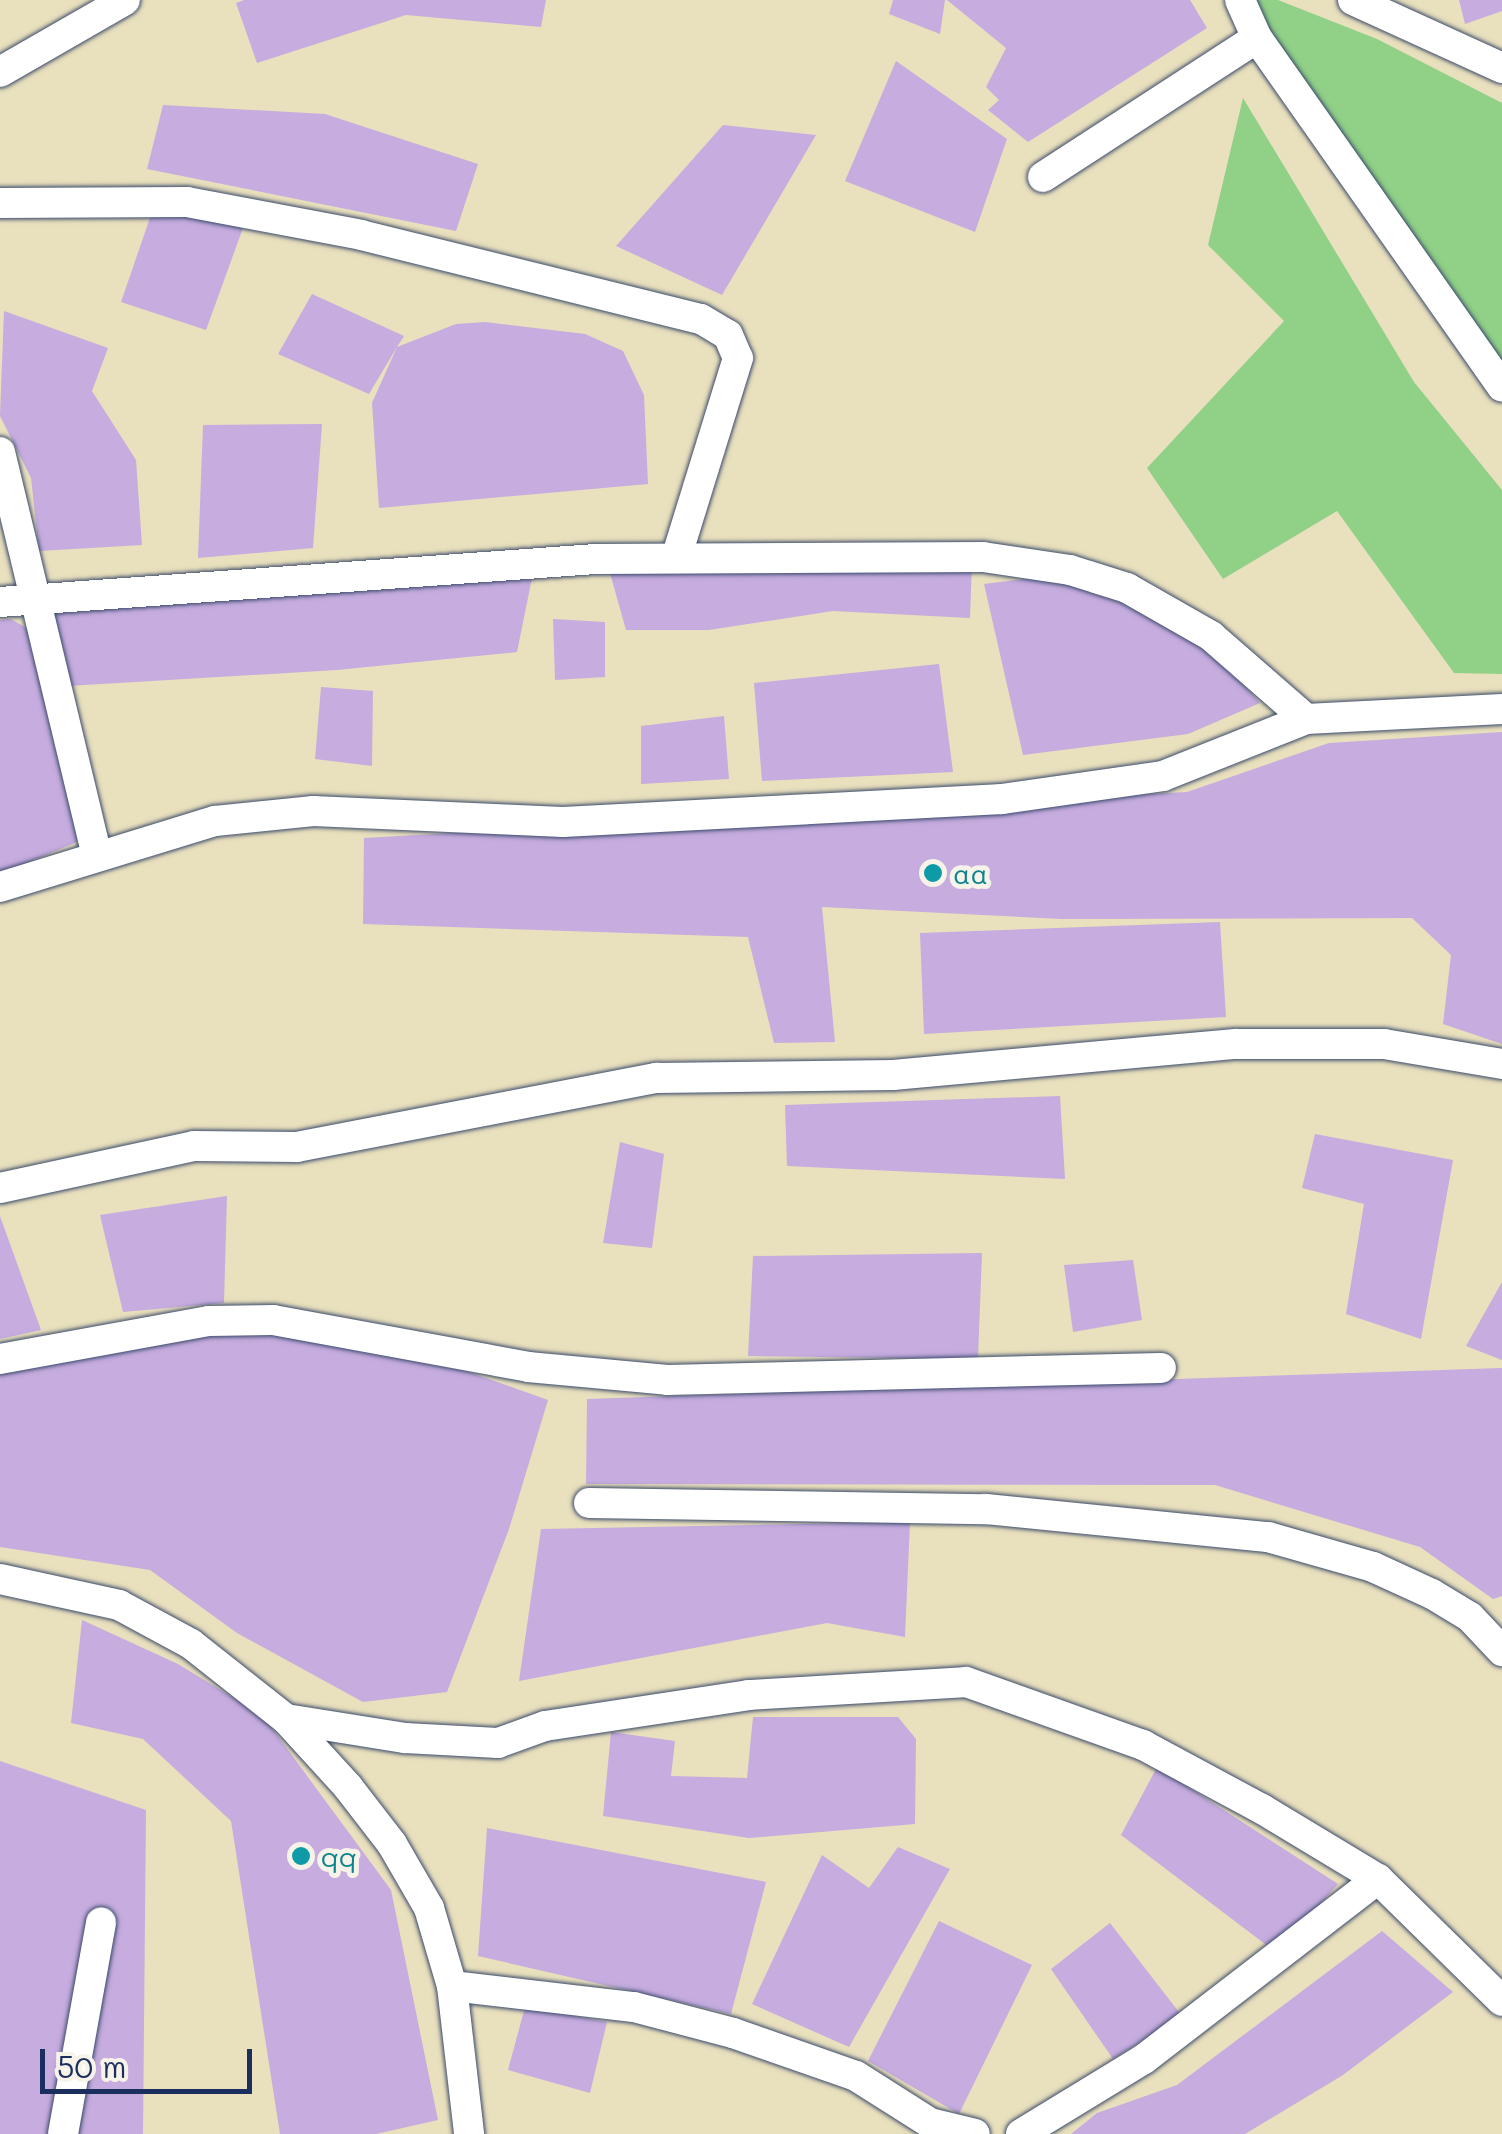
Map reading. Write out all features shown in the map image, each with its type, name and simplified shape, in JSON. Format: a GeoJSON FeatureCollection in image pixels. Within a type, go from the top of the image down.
{"type":"FeatureCollection","features":[{"type":"Feature","properties":{"kind":"street"},"geometry":{"type":"LineString","coordinates":[[0,72],[124,0]]}},
{"type":"Feature","properties":{"kind":"street"},"geometry":{"type":"LineString","coordinates":[[1240,0],[1257,38],[1502,386]]}},
{"type":"Feature","properties":{"kind":"street"},"geometry":{"type":"LineString","coordinates":[[1352,0],[1502,68]]}},
{"type":"Feature","properties":{"kind":"street"},"geometry":{"type":"LineString","coordinates":[[1043,177],[1257,38]]}},
{"type":"Feature","properties":{"kind":"street"},"geometry":{"type":"LineString","coordinates":[[0,203],[187,202],[361,235],[701,319],[728,335],[738,358],[676,558]]}},
{"type":"Feature","properties":{"kind":"street"},"geometry":{"type":"LineString","coordinates":[[0,452],[96,853]]}},
{"type":"Feature","properties":{"kind":"street"},"geometry":{"type":"LineString","coordinates":[[0,602],[676,558],[983,557],[1070,570],[1127,588],[1211,636],[1306,720]]}},
{"type":"Feature","properties":{"kind":"street"},"geometry":{"type":"LineString","coordinates":[[0,887],[96,853],[214,821],[313,812],[563,822],[1002,799],[1163,776],[1306,720],[1502,708]]}},
{"type":"Feature","properties":{"kind":"street"},"geometry":{"type":"LineString","coordinates":[[0,1188],[194,1146],[298,1147],[656,1078],[894,1075],[1236,1044],[1384,1044],[1502,1064]]}},
{"type":"Feature","properties":{"kind":"street"},"geometry":{"type":"LineString","coordinates":[[0,1359],[209,1322],[273,1320],[528,1367],[667,1380],[1160,1368]]}},
{"type":"Feature","properties":{"kind":"street"},"geometry":{"type":"LineString","coordinates":[[588,1504],[986,1509],[1268,1537],[1373,1567],[1432,1594],[1470,1617],[1502,1652]]}},
{"type":"Feature","properties":{"kind":"street"},"geometry":{"type":"LineString","coordinates":[[0,1579],[119,1605],[192,1644],[286,1719],[392,1844],[429,1908],[452,1986],[469,2134]]}},
{"type":"Feature","properties":{"kind":"street"},"geometry":{"type":"LineString","coordinates":[[286,1719],[405,1738],[498,1743],[545,1726],[750,1695],[966,1682],[1143,1745],[1378,1878],[1502,2001]]}},
{"type":"Feature","properties":{"kind":"street"},"geometry":{"type":"LineString","coordinates":[[1021,2134],[1144,2058],[1378,1878]]}},
{"type":"Feature","properties":{"kind":"street"},"geometry":{"type":"LineString","coordinates":[[63,2134],[101,1922]]}},
{"type":"Feature","properties":{"kind":"street"},"geometry":{"type":"LineString","coordinates":[[452,1986],[634,2007],[733,2032],[856,2076],[930,2123],[975,2134]]}},
{"type":"Feature","properties":{"kind":"green space"},"geometry":{"type":"Polygon","coordinates":[[[1242,0],[1278,0],[1377,39],[1502,103],[1502,367],[1242,0]]]}},
{"type":"Feature","properties":{"kind":"green space"},"geometry":{"type":"Polygon","coordinates":[[[1243,98],[1414,382],[1502,490],[1502,674],[1454,673],[1337,511],[1223,579],[1147,468],[1284,321],[1208,245],[1243,98]]]}},
{"type":"Feature","properties":{"kind":"building"},"geometry":{"type":"Polygon","coordinates":[[[546,0],[541,27],[406,15],[257,63],[236,3],[546,0]]]}},
{"type":"Feature","properties":{"kind":"building"},"geometry":{"type":"Polygon","coordinates":[[[893,0],[945,0],[940,34],[889,14],[893,0]]]}},
{"type":"Feature","properties":{"kind":"building"},"geometry":{"type":"Polygon","coordinates":[[[947,0],[1190,0],[1207,28],[1028,142],[988,110],[999,100],[986,87],[1006,48],[947,0]]]}},
{"type":"Feature","properties":{"kind":"building"},"geometry":{"type":"Polygon","coordinates":[[[1459,0],[1502,0],[1502,11],[1465,24],[1459,0]]]}},
{"type":"Feature","properties":{"kind":"building"},"geometry":{"type":"Polygon","coordinates":[[[896,61],[1007,139],[975,232],[845,181],[896,61]]]}},
{"type":"Feature","properties":{"kind":"building"},"geometry":{"type":"Polygon","coordinates":[[[163,105],[325,114],[478,164],[456,231],[147,169],[163,105]]]}},
{"type":"Feature","properties":{"kind":"building"},"geometry":{"type":"Polygon","coordinates":[[[723,125],[816,135],[722,295],[616,246],[723,125]]]}},
{"type":"Feature","properties":{"kind":"building"},"geometry":{"type":"Polygon","coordinates":[[[154,206],[243,228],[206,330],[121,302],[154,206]]]}},
{"type":"Feature","properties":{"kind":"building"},"geometry":{"type":"Polygon","coordinates":[[[312,294],[404,336],[369,394],[278,354],[312,294]]]}},
{"type":"Feature","properties":{"kind":"building"},"geometry":{"type":"Polygon","coordinates":[[[4,311],[108,348],[92,391],[136,460],[142,545],[39,551],[31,478],[0,416],[4,311]]]}},
{"type":"Feature","properties":{"kind":"building"},"geometry":{"type":"Polygon","coordinates":[[[485,322],[585,334],[623,351],[644,395],[648,484],[379,508],[372,403],[397,347],[456,324],[485,322]]]}},
{"type":"Feature","properties":{"kind":"building"},"geometry":{"type":"Polygon","coordinates":[[[322,424],[313,548],[198,558],[203,425],[322,424]]]}},
{"type":"Feature","properties":{"kind":"building"},"geometry":{"type":"Polygon","coordinates":[[[972,562],[970,618],[833,611],[709,630],[626,630],[608,566],[972,562]]]}},
{"type":"Feature","properties":{"kind":"building"},"geometry":{"type":"Polygon","coordinates":[[[533,573],[517,652],[337,670],[68,686],[50,610],[533,573]]]}},
{"type":"Feature","properties":{"kind":"building"},"geometry":{"type":"Polygon","coordinates":[[[1058,575],[1198,633],[1260,703],[1188,734],[1023,755],[984,584],[1058,575]]]}},
{"type":"Feature","properties":{"kind":"building"},"geometry":{"type":"Polygon","coordinates":[[[11,619],[35,633],[76,787],[77,842],[0,874],[0,620],[11,619]]]}},
{"type":"Feature","properties":{"kind":"building"},"geometry":{"type":"Polygon","coordinates":[[[553,619],[605,622],[605,677],[555,680],[553,619]]]}},
{"type":"Feature","properties":{"kind":"building"},"geometry":{"type":"Polygon","coordinates":[[[939,664],[953,772],[762,781],[754,683],[939,664]]]}},
{"type":"Feature","properties":{"kind":"building"},"geometry":{"type":"Polygon","coordinates":[[[321,687],[373,691],[372,766],[315,759],[321,687]]]}},
{"type":"Feature","properties":{"kind":"building"},"geometry":{"type":"Polygon","coordinates":[[[724,716],[729,779],[641,784],[641,726],[724,716]]]}},
{"type":"Feature","properties":{"kind":"building","name":"aa"},"geometry":{"type":"Polygon","coordinates":[[[1502,732],[1502,1044],[1443,1024],[1451,955],[1412,918],[1062,919],[822,907],[835,1042],[774,1043],[748,937],[363,924],[364,838],[1187,792],[1329,743],[1502,732]]]}},
{"type":"Feature","properties":{"kind":"building","name":"aa"},"geometry":{"type":"Polygon","coordinates":[[[1220,922],[1226,1017],[924,1034],[920,933],[1220,922]]]}},
{"type":"Feature","properties":{"kind":"building"},"geometry":{"type":"Polygon","coordinates":[[[1060,1096],[1065,1179],[787,1166],[785,1105],[1060,1096]]]}},
{"type":"Feature","properties":{"kind":"building"},"geometry":{"type":"Polygon","coordinates":[[[1315,1134],[1453,1160],[1421,1339],[1346,1314],[1364,1204],[1302,1188],[1315,1134]]]}},
{"type":"Feature","properties":{"kind":"building"},"geometry":{"type":"Polygon","coordinates":[[[620,1142],[664,1154],[652,1248],[603,1243],[620,1142]]]}},
{"type":"Feature","properties":{"kind":"building"},"geometry":{"type":"Polygon","coordinates":[[[227,1196],[224,1303],[123,1312],[100,1215],[227,1196]]]}},
{"type":"Feature","properties":{"kind":"building"},"geometry":{"type":"Polygon","coordinates":[[[0,1216],[41,1330],[0,1339],[0,1216]]]}},
{"type":"Feature","properties":{"kind":"building"},"geometry":{"type":"Polygon","coordinates":[[[982,1253],[978,1359],[748,1356],[753,1256],[982,1253]]]}},
{"type":"Feature","properties":{"kind":"building"},"geometry":{"type":"Polygon","coordinates":[[[1133,1260],[1142,1320],[1073,1332],[1064,1265],[1133,1260]]]}},
{"type":"Feature","properties":{"kind":"building"},"geometry":{"type":"Polygon","coordinates":[[[1502,1282],[1502,1360],[1466,1346],[1502,1282]]]}},
{"type":"Feature","properties":{"kind":"building"},"geometry":{"type":"Polygon","coordinates":[[[269,1331],[401,1348],[548,1400],[509,1529],[447,1692],[363,1702],[237,1633],[150,1570],[0,1547],[0,1370],[170,1338],[269,1331]]]}},
{"type":"Feature","properties":{"kind":"building"},"geometry":{"type":"Polygon","coordinates":[[[1502,1368],[1502,1596],[1493,1599],[1420,1547],[1215,1485],[586,1484],[587,1399],[1502,1368]]]}},
{"type":"Feature","properties":{"kind":"building"},"geometry":{"type":"Polygon","coordinates":[[[910,1522],[905,1637],[827,1623],[519,1681],[541,1529],[910,1522]]]}},
{"type":"Feature","properties":{"kind":"building","name":"qq"},"geometry":{"type":"Polygon","coordinates":[[[82,1620],[178,1664],[263,1716],[391,1890],[438,2120],[376,2134],[280,2134],[231,1821],[143,1739],[71,1723],[82,1620]]]}},
{"type":"Feature","properties":{"kind":"building"},"geometry":{"type":"Polygon","coordinates":[[[753,1717],[898,1717],[916,1739],[915,1824],[749,1838],[603,1816],[611,1732],[675,1741],[671,1776],[747,1778],[753,1717]]]}},
{"type":"Feature","properties":{"kind":"building"},"geometry":{"type":"Polygon","coordinates":[[[0,1761],[146,1810],[143,2134],[0,2134],[0,1761]]]}},
{"type":"Feature","properties":{"kind":"building"},"geometry":{"type":"Polygon","coordinates":[[[1157,1767],[1338,1884],[1277,1953],[1121,1835],[1157,1767]]]}},
{"type":"Feature","properties":{"kind":"building"},"geometry":{"type":"Polygon","coordinates":[[[487,1828],[766,1882],[731,2014],[478,1956],[487,1828]]]}},
{"type":"Feature","properties":{"kind":"building"},"geometry":{"type":"Polygon","coordinates":[[[898,1847],[950,1869],[849,2047],[752,2004],[822,1855],[869,1888],[898,1847]]]}},
{"type":"Feature","properties":{"kind":"building"},"geometry":{"type":"Polygon","coordinates":[[[939,1921],[1032,1965],[959,2114],[868,2061],[939,1921]]]}},
{"type":"Feature","properties":{"kind":"building"},"geometry":{"type":"Polygon","coordinates":[[[1110,1923],[1182,2016],[1113,2059],[1051,1969],[1110,1923]]]}},
{"type":"Feature","properties":{"kind":"building"},"geometry":{"type":"Polygon","coordinates":[[[1382,1931],[1453,1992],[1343,2075],[1245,2134],[1071,2134],[1097,2113],[1177,2085],[1382,1931]]]}},
{"type":"Feature","properties":{"kind":"building"},"geometry":{"type":"Polygon","coordinates":[[[525,2007],[607,2022],[590,2093],[508,2070],[525,2007]]]}},
{"type":"Feature","properties":{"kind":"place","name":"aa"},"geometry":{"type":"Point","coordinates":[933,873]}},
{"type":"Feature","properties":{"kind":"place","name":"qq"},"geometry":{"type":"Point","coordinates":[301,1856]}}]}
